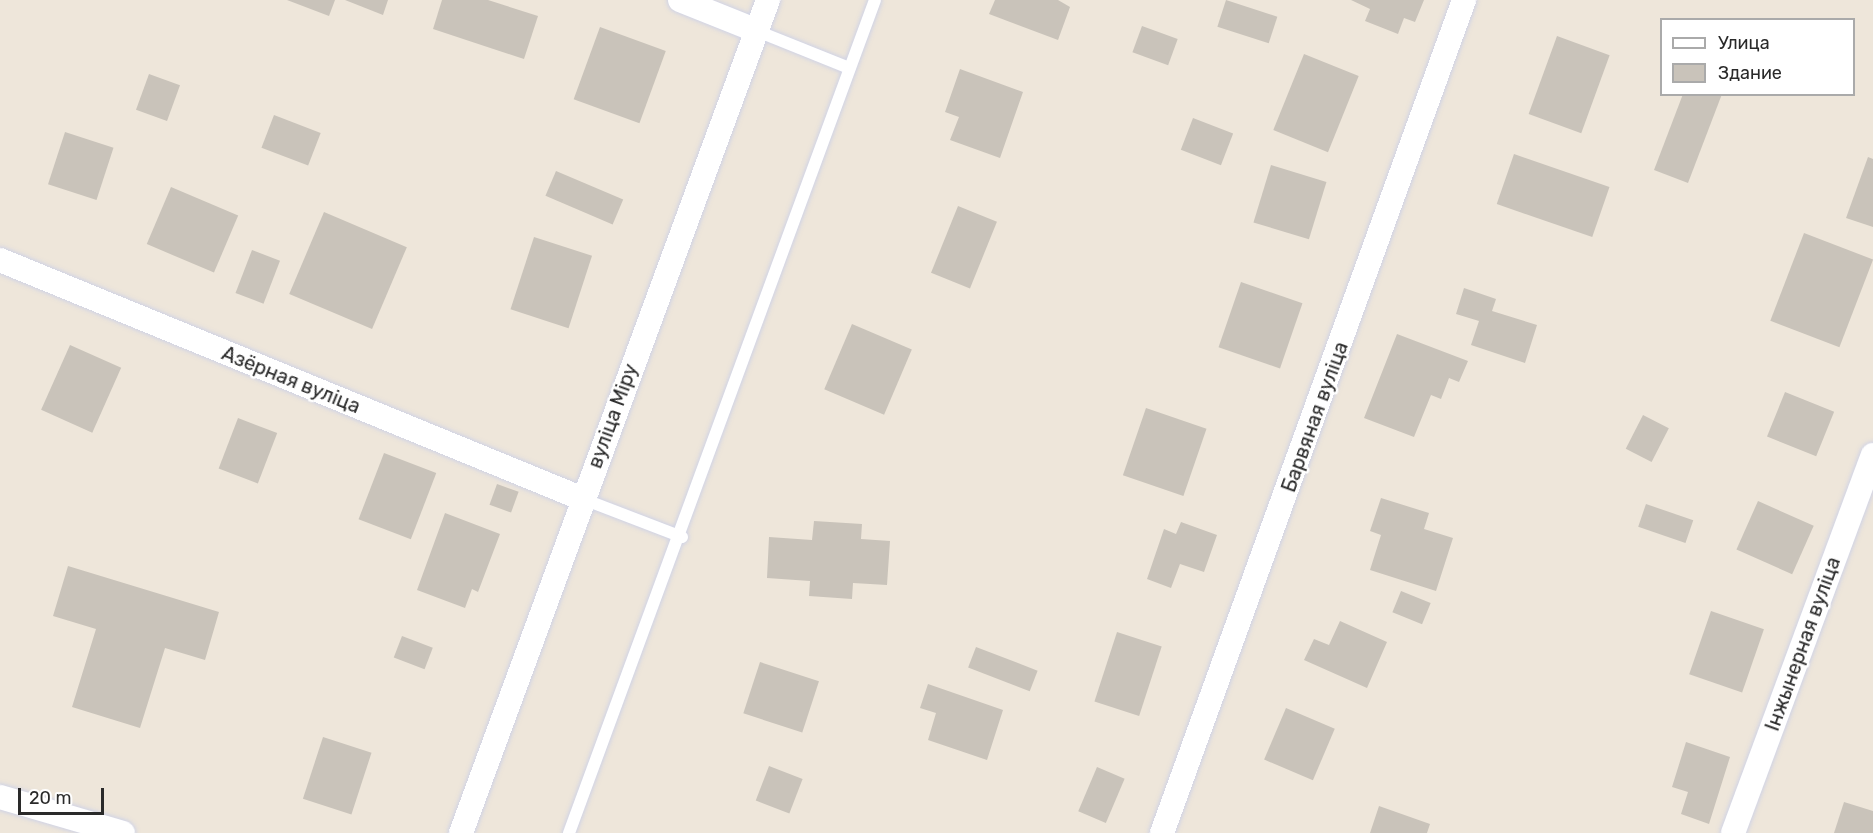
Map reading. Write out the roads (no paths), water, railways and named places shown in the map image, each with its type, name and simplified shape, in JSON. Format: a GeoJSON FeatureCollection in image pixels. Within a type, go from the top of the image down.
{"type":"FeatureCollection","features":[{"type":"Feature","properties":{"kind":"street"},"geometry":{"type":"LineString","coordinates":[[680,0],[757,31]]}},
{"type":"Feature","properties":{"kind":"street","name":"вуліца Міру"},"geometry":{"type":"LineString","coordinates":[[461,833],[768,0]]}},
{"type":"Feature","properties":{"kind":"street","name":"Барвяная вуліца"},"geometry":{"type":"LineString","coordinates":[[1162,833],[1464,0]]}},
{"type":"Feature","properties":{"kind":"street","name":"Азёрная вуліца"},"geometry":{"type":"LineString","coordinates":[[0,260],[583,499]]}},
{"type":"Feature","properties":{"kind":"street","name":"Інжынерная вуліца"},"geometry":{"type":"LineString","coordinates":[[1733,833],[1873,455]]}},
{"type":"Feature","properties":{"kind":"street"},"geometry":{"type":"LineString","coordinates":[[0,797],[123,833]]}},
{"type":"Feature","properties":{"kind":"lane"},"geometry":{"type":"LineString","coordinates":[[569,833],[682,537],[699,477],[875,0]]}},
{"type":"Feature","properties":{"kind":"lane"},"geometry":{"type":"LineString","coordinates":[[757,31],[849,68]]}},
{"type":"Feature","properties":{"kind":"lane"},"geometry":{"type":"LineString","coordinates":[[583,499],[682,537]]}}]}
